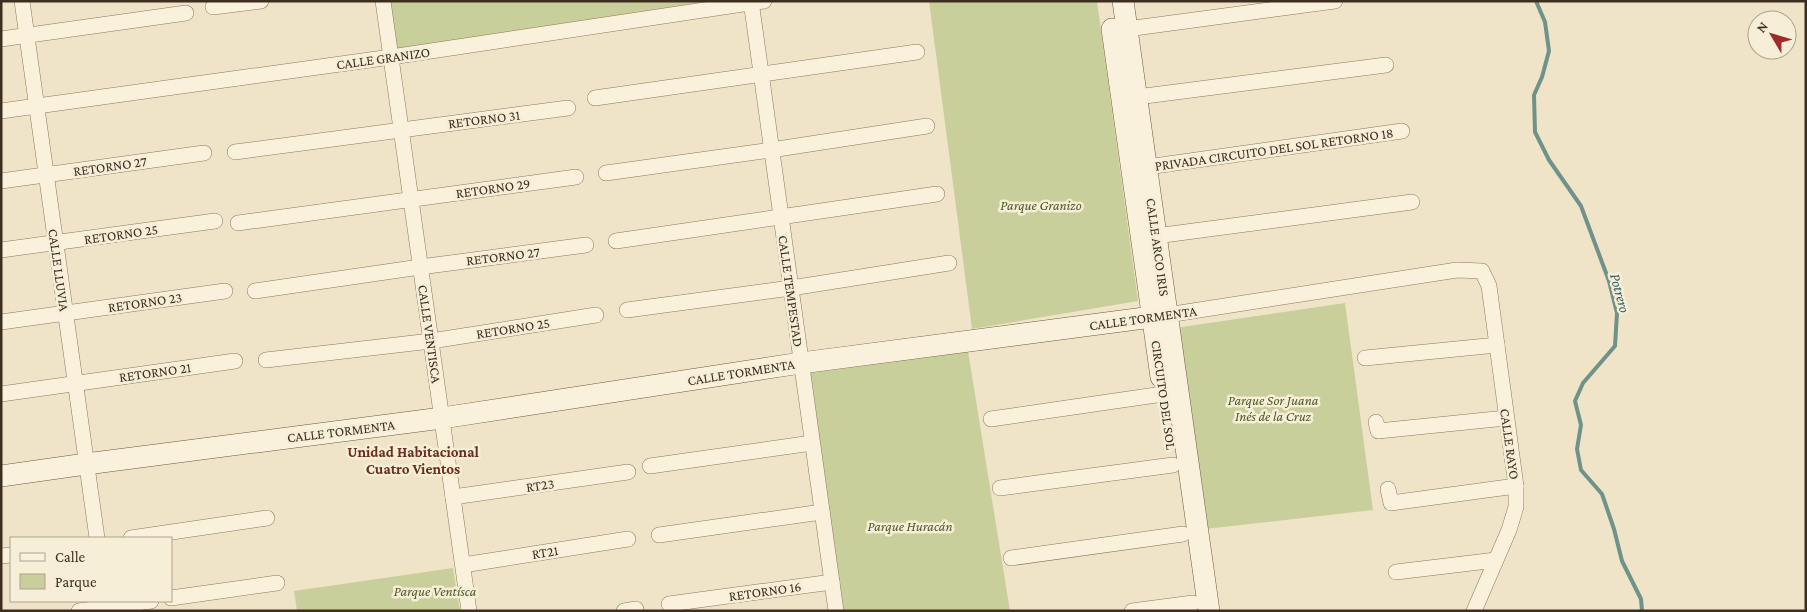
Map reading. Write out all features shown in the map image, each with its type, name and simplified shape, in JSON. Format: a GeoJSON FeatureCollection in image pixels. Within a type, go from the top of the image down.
{"type":"FeatureCollection","features":[{"type":"Feature","properties":{"kind":"street","name":"CALLE LLUVIA"},"geometry":{"type":"LineString","coordinates":[[22,1],[96,537]]}},
{"type":"Feature","properties":{"kind":"street"},"geometry":{"type":"LineString","coordinates":[[213,7],[261,1]]}},
{"type":"Feature","properties":{"kind":"street","name":"CALLE VENTISCA"},"geometry":{"type":"LineString","coordinates":[[383,1],[469,611]]}},
{"type":"Feature","properties":{"kind":"street","name":"CIRCUITO DEL SOL"},"geometry":{"type":"LineString","coordinates":[[1108,1],[1160,316],[1164,394],[1173,465],[1183,534],[1198,608]]}},
{"type":"Feature","properties":{"kind":"street","name":"CALLE ARCO IRIS"},"geometry":{"type":"LineString","coordinates":[[1123,1],[1156,236],[1160,316],[1198,608]]}},
{"type":"Feature","properties":{"kind":"street"},"geometry":{"type":"LineString","coordinates":[[1127,29],[1335,1]]}},
{"type":"Feature","properties":{"kind":"street","name":"CALLE GRANIZO"},"geometry":{"type":"LineString","coordinates":[[1,111],[391,57],[756,2]]}},
{"type":"Feature","properties":{"kind":"street","name":"CALLE TEMPESTAD"},"geometry":{"type":"LineString","coordinates":[[756,2],[760,74],[836,611]]}},
{"type":"Feature","properties":{"kind":"street"},"geometry":{"type":"LineString","coordinates":[[1,39],[186,14]]}},
{"type":"Feature","properties":{"kind":"street"},"geometry":{"type":"LineString","coordinates":[[595,98],[917,52]]}},
{"type":"Feature","properties":{"kind":"street"},"geometry":{"type":"LineString","coordinates":[[1137,98],[1386,65]]}},
{"type":"Feature","properties":{"kind":"street","name":"RETORNO 31"},"geometry":{"type":"LineString","coordinates":[[236,152],[568,108]]}},
{"type":"Feature","properties":{"kind":"street"},"geometry":{"type":"LineString","coordinates":[[606,173],[927,126]]}},
{"type":"Feature","properties":{"kind":"street","name":"PRIVADA CIRCUITO DEL SOL RETORNO 18"},"geometry":{"type":"LineString","coordinates":[[1147,167],[1402,131]]}},
{"type":"Feature","properties":{"kind":"street","name":"RETORNO 27"},"geometry":{"type":"LineString","coordinates":[[1,181],[204,153]]}},
{"type":"Feature","properties":{"kind":"street","name":"RETORNO 29"},"geometry":{"type":"LineString","coordinates":[[238,223],[576,177]]}},
{"type":"Feature","properties":{"kind":"street"},"geometry":{"type":"LineString","coordinates":[[616,241],[937,194]]}},
{"type":"Feature","properties":{"kind":"street"},"geometry":{"type":"LineString","coordinates":[[1156,236],[1412,202]]}},
{"type":"Feature","properties":{"kind":"street","name":"RETORNO 25"},"geometry":{"type":"LineString","coordinates":[[1,250],[215,221]]}},
{"type":"Feature","properties":{"kind":"street","name":"RETORNO 27"},"geometry":{"type":"LineString","coordinates":[[255,291],[586,245]]}},
{"type":"Feature","properties":{"kind":"street"},"geometry":{"type":"LineString","coordinates":[[627,310],[791,288],[949,263]]}},
{"type":"Feature","properties":{"kind":"street","name":"CALLE TORMENTA"},"geometry":{"type":"LineString","coordinates":[[1,476],[442,418],[801,363],[1160,316],[1457,270],[1482,271]]}},
{"type":"Feature","properties":{"kind":"street","name":"CALLE RAYO"},"geometry":{"type":"LineString","coordinates":[[1474,611],[1509,530],[1516,508],[1516,486],[1489,286],[1482,271]]}},
{"type":"Feature","properties":{"kind":"street","name":"RETORNO 23"},"geometry":{"type":"LineString","coordinates":[[1,322],[225,291]]}},
{"type":"Feature","properties":{"kind":"street","name":"RETORNO 25"},"geometry":{"type":"LineString","coordinates":[[266,360],[431,341],[596,315]]}},
{"type":"Feature","properties":{"kind":"street"},"geometry":{"type":"LineString","coordinates":[[1365,358],[1497,345]]}},
{"type":"Feature","properties":{"kind":"street","name":"RETORNO 21"},"geometry":{"type":"LineString","coordinates":[[1,394],[235,361]]}},
{"type":"Feature","properties":{"kind":"street"},"geometry":{"type":"LineString","coordinates":[[991,419],[1164,394]]}},
{"type":"Feature","properties":{"kind":"street"},"geometry":{"type":"LineString","coordinates":[[1376,422],[1378,431],[1506,418]]}},
{"type":"Feature","properties":{"kind":"street"},"geometry":{"type":"LineString","coordinates":[[650,466],[812,443]]}},
{"type":"Feature","properties":{"kind":"street"},"geometry":{"type":"LineString","coordinates":[[1000,488],[1173,465]]}},
{"type":"Feature","properties":{"kind":"street","name":"RT23"},"geometry":{"type":"LineString","coordinates":[[453,497],[628,472]]}},
{"type":"Feature","properties":{"kind":"street"},"geometry":{"type":"LineString","coordinates":[[1388,489],[1391,504],[1516,486]]}},
{"type":"Feature","properties":{"kind":"street"},"geometry":{"type":"LineString","coordinates":[[659,535],[822,512]]}},
{"type":"Feature","properties":{"kind":"street"},"geometry":{"type":"LineString","coordinates":[[138,537],[267,518]]}},
{"type":"Feature","properties":{"kind":"street"},"geometry":{"type":"LineString","coordinates":[[1011,558],[1183,534]]}},
{"type":"Feature","properties":{"kind":"street","name":"RT21"},"geometry":{"type":"LineString","coordinates":[[463,565],[628,539]]}},
{"type":"Feature","properties":{"kind":"street"},"geometry":{"type":"LineString","coordinates":[[1396,572],[1496,560]]}},
{"type":"Feature","properties":{"kind":"street","name":"RETORNO 16"},"geometry":{"type":"LineString","coordinates":[[669,604],[832,582]]}},
{"type":"Feature","properties":{"kind":"street"},"geometry":{"type":"LineString","coordinates":[[172,598],[276,584]]}},
{"type":"Feature","properties":{"kind":"street"},"geometry":{"type":"LineString","coordinates":[[79,611],[142,602]]}},
{"type":"Feature","properties":{"kind":"street"},"geometry":{"type":"LineString","coordinates":[[1132,611],[1198,608]]}},
{"type":"Feature","properties":{"kind":"green space"},"geometry":{"type":"Polygon","coordinates":[[[388,1],[710,1],[395,51],[388,1]]]}},
{"type":"Feature","properties":{"kind":"green space","name":"Parque Granizo"},"geometry":{"type":"Polygon","coordinates":[[[929,1],[1097,1],[1138,301],[972,329],[929,1]]]}},
{"type":"Feature","properties":{"kind":"green space","name":"Parque Sor Juana Inés de la Cruz"},"geometry":{"type":"Polygon","coordinates":[[[1345,303],[1373,510],[1205,529],[1175,328],[1345,303]]]}},
{"type":"Feature","properties":{"kind":"green space","name":"Parque Huracán"},"geometry":{"type":"Polygon","coordinates":[[[968,351],[1010,611],[836,611],[801,363],[968,351]]]}},
{"type":"Feature","properties":{"kind":"green space","name":"Parque Ventísca"},"geometry":{"type":"Polygon","coordinates":[[[453,568],[460,611],[297,611],[294,591],[453,568]]]}},
{"type":"Feature","properties":{"kind":"waterway","name":"Potrero"},"geometry":{"type":"LineString","coordinates":[[1536,1],[1545,22],[1549,51],[1542,77],[1534,95],[1535,132],[1549,160],[1581,206],[1609,281],[1617,313],[1615,346],[1583,383],[1575,401],[1581,425],[1577,449],[1581,470],[1602,494],[1622,561],[1641,599],[1642,611]]}},
{"type":"Feature","properties":{"kind":"district","name":"Unidad Habitacional Cuatro Vientos"},"geometry":{"type":"Point","coordinates":[413,460]}}]}
